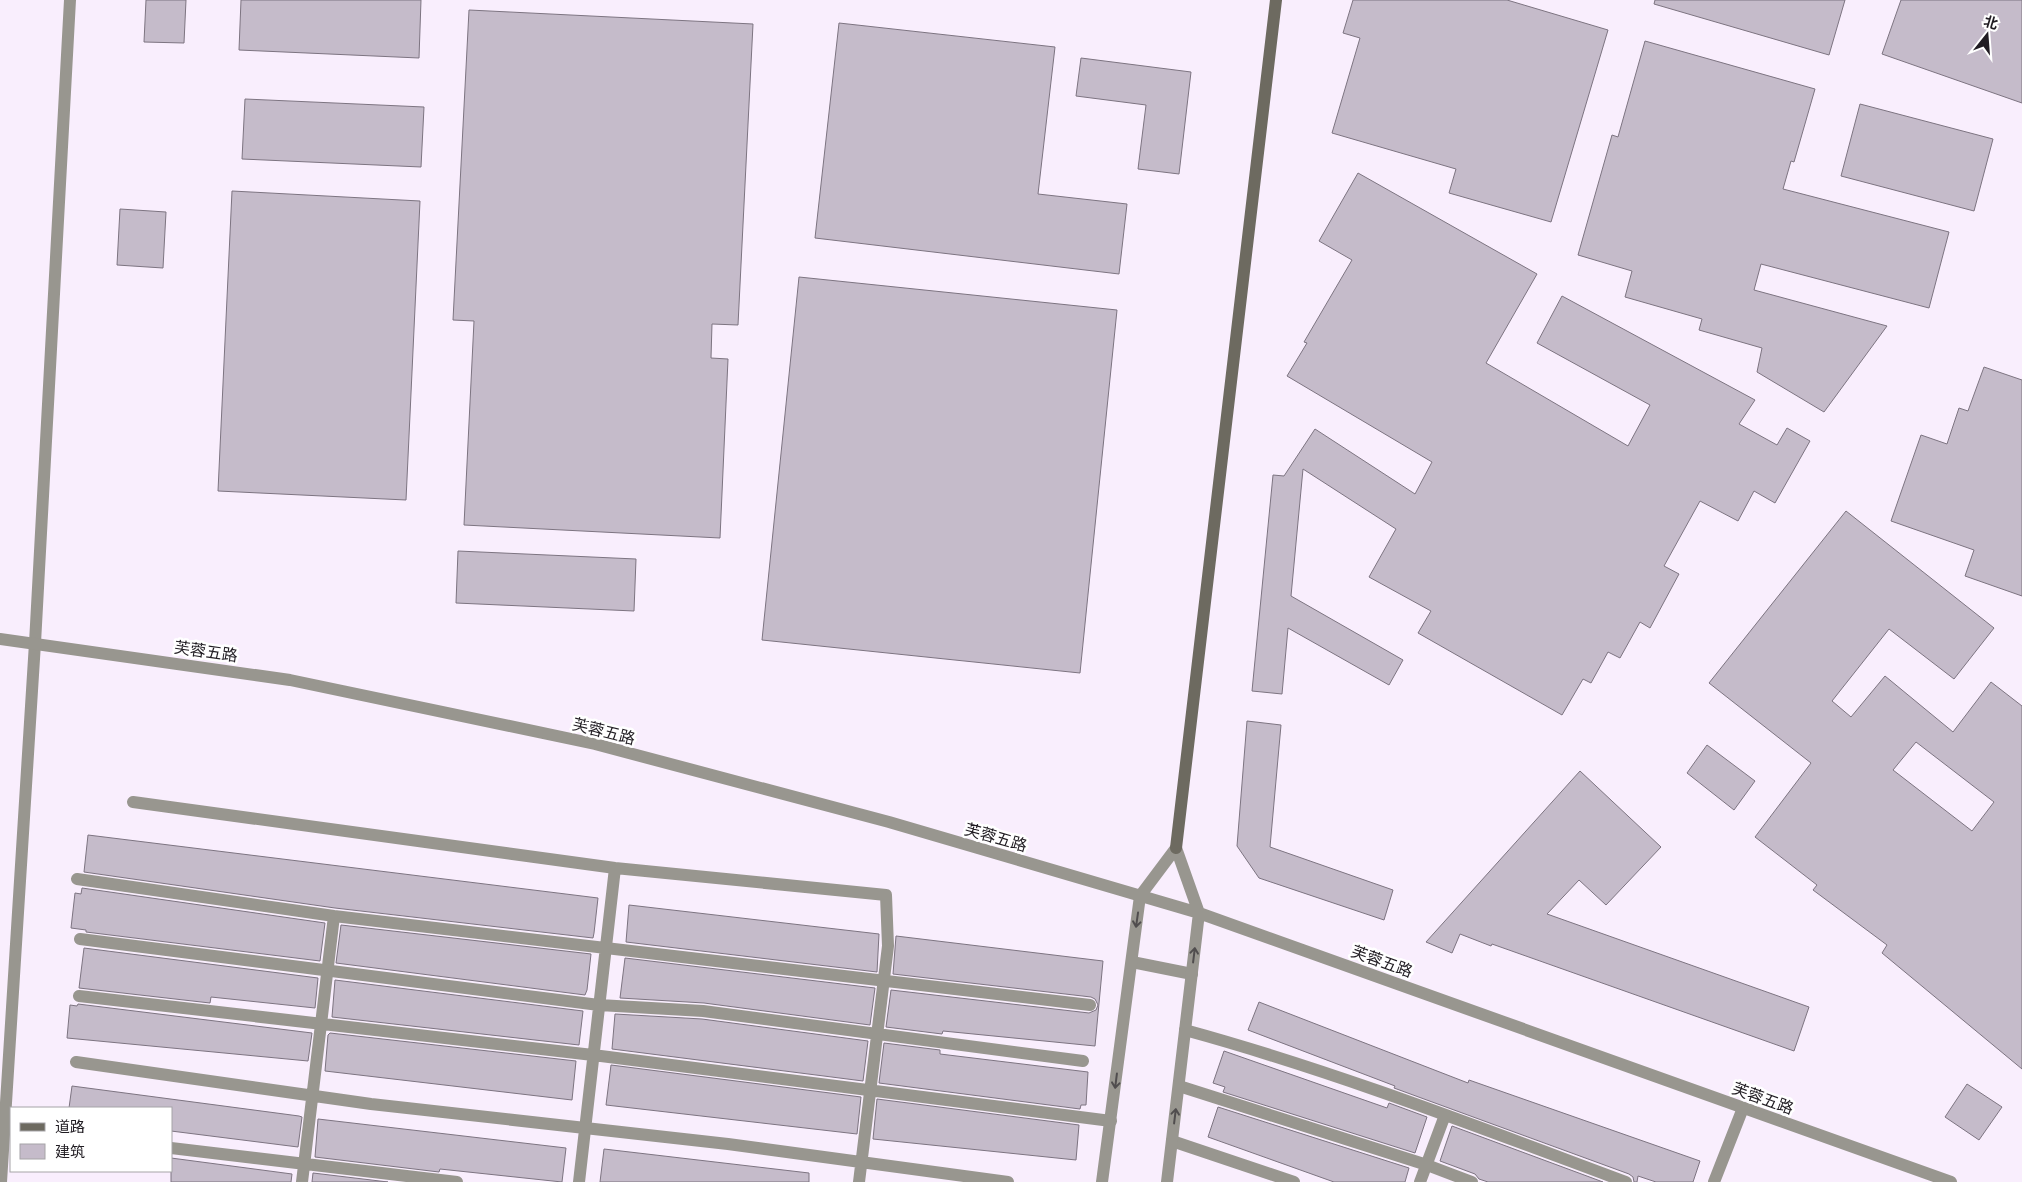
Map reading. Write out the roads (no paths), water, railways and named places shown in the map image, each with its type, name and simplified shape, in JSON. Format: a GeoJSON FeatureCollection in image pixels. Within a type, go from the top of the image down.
{"type":"FeatureCollection","features":[{"type":"Feature","properties":{"kind":"main road"},"geometry":{"type":"LineString","coordinates":[[1176,848],[1276,0]]}},
{"type":"Feature","properties":{"kind":"street"},"geometry":{"type":"LineString","coordinates":[[2,1182],[35,643],[70,0]]}},
{"type":"Feature","properties":{"kind":"street","name":"芙蓉五路"},"geometry":{"type":"LineString","coordinates":[[0,639],[290,680],[595,744],[889,822],[1199,913],[1951,1182]]}},
{"type":"Feature","properties":{"kind":"street"},"geometry":{"type":"LineString","coordinates":[[134,802],[615,868],[886,895],[888,946],[859,1182]]}},
{"type":"Feature","properties":{"kind":"street"},"geometry":{"type":"LineString","coordinates":[[1102,1182],[1140,896],[1176,848]]}},
{"type":"Feature","properties":{"kind":"street"},"geometry":{"type":"LineString","coordinates":[[1168,1182],[1199,913],[1176,848]]}},
{"type":"Feature","properties":{"kind":"street"},"geometry":{"type":"LineString","coordinates":[[579,1182],[615,868]]}},
{"type":"Feature","properties":{"kind":"street"},"geometry":{"type":"LineString","coordinates":[[77,879],[334,916],[606,946],[1090,1005]]}},
{"type":"Feature","properties":{"kind":"street"},"geometry":{"type":"LineString","coordinates":[[302,1182],[334,916]]}},
{"type":"Feature","properties":{"kind":"street"},"geometry":{"type":"LineString","coordinates":[[80,939],[599,1005],[703,1011],[1083,1062]]}},
{"type":"Feature","properties":{"kind":"street"},"geometry":{"type":"LineString","coordinates":[[1132,962],[1192,974]]}},
{"type":"Feature","properties":{"kind":"street"},"geometry":{"type":"LineString","coordinates":[[80,996],[593,1055],[1111,1121]]}},
{"type":"Feature","properties":{"kind":"street"},"geometry":{"type":"LineString","coordinates":[[1185,1030],[1245,1046],[1445,1115],[1626,1182]]}},
{"type":"Feature","properties":{"kind":"street"},"geometry":{"type":"LineString","coordinates":[[76,1062],[312,1096],[862,1162],[1008,1182]]}},
{"type":"Feature","properties":{"kind":"street"},"geometry":{"type":"LineString","coordinates":[[1179,1086],[1427,1165],[1472,1182]]}},
{"type":"Feature","properties":{"kind":"street"},"geometry":{"type":"LineString","coordinates":[[1714,1182],[1743,1108]]}},
{"type":"Feature","properties":{"kind":"street"},"geometry":{"type":"LineString","coordinates":[[1420,1182],[1445,1115]]}},
{"type":"Feature","properties":{"kind":"street"},"geometry":{"type":"LineString","coordinates":[[1172,1141],[1294,1182]]}},
{"type":"Feature","properties":{"kind":"street"},"geometry":{"type":"LineString","coordinates":[[172,1148],[457,1182]]}}]}
